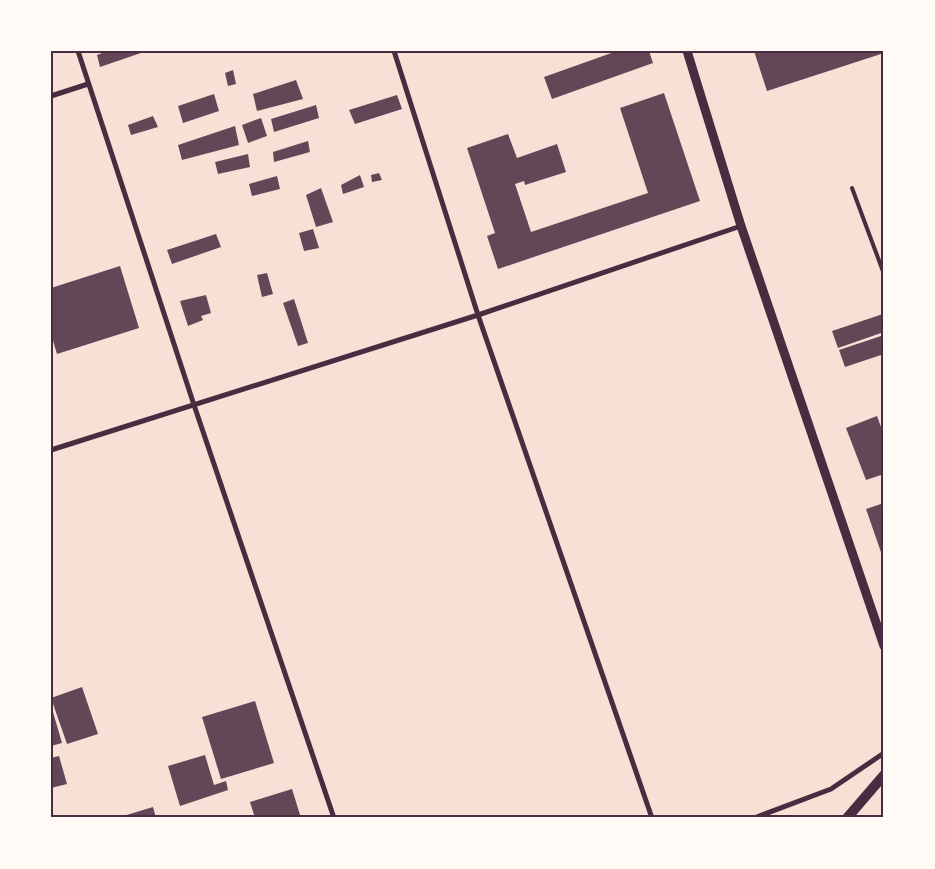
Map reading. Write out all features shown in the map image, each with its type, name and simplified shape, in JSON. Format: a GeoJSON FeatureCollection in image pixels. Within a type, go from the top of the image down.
{"type":"FeatureCollection","features":[{"type":"Feature","properties":{"kind":"main road"},"geometry":{"type":"LineString","coordinates":[[847,818],[884,775]]}},
{"type":"Feature","properties":{"kind":"street"},"geometry":{"type":"LineString","coordinates":[[78,51],[194,405],[334,818]]}},
{"type":"Feature","properties":{"kind":"street"},"geometry":{"type":"LineString","coordinates":[[394,51],[478,315],[652,818]]}},
{"type":"Feature","properties":{"kind":"street"},"geometry":{"type":"LineString","coordinates":[[687,51],[742,226],[884,646]]}},
{"type":"Feature","properties":{"kind":"street"},"geometry":{"type":"LineString","coordinates":[[51,96],[88,84]]}},
{"type":"Feature","properties":{"kind":"street"},"geometry":{"type":"LineString","coordinates":[[51,450],[478,315],[742,226]]}},
{"type":"Feature","properties":{"kind":"street"},"geometry":{"type":"LineString","coordinates":[[754,818],[831,789],[884,753]]}},
{"type":"Feature","properties":{"kind":"lane"},"geometry":{"type":"LineString","coordinates":[[852,188],[884,274]]}},
{"type":"Feature","properties":{"kind":"building"},"geometry":{"type":"Polygon","coordinates":[[[107,51],[141,51],[141,53],[100,67],[97,55],[107,51]]]}},
{"type":"Feature","properties":{"kind":"building"},"geometry":{"type":"Polygon","coordinates":[[[617,51],[649,51],[653,63],[552,99],[544,77],[617,51]]]}},
{"type":"Feature","properties":{"kind":"building"},"geometry":{"type":"Polygon","coordinates":[[[754,51],[884,51],[884,53],[767,91],[754,51]]]}},
{"type":"Feature","properties":{"kind":"building"},"geometry":{"type":"Polygon","coordinates":[[[233,70],[236,84],[228,86],[225,73],[233,70]]]}},
{"type":"Feature","properties":{"kind":"building"},"geometry":{"type":"Polygon","coordinates":[[[296,80],[303,99],[257,111],[253,94],[296,80]]]}},
{"type":"Feature","properties":{"kind":"building"},"geometry":{"type":"Polygon","coordinates":[[[664,93],[700,201],[498,269],[487,236],[495,233],[467,148],[508,134],[517,158],[557,144],[566,172],[525,185],[524,181],[515,184],[531,232],[648,193],[620,108],[664,93]]]}},
{"type":"Feature","properties":{"kind":"building"},"geometry":{"type":"Polygon","coordinates":[[[214,94],[219,111],[183,123],[178,106],[214,94]]]}},
{"type":"Feature","properties":{"kind":"building"},"geometry":{"type":"Polygon","coordinates":[[[397,95],[402,109],[355,124],[349,110],[397,95]]]}},
{"type":"Feature","properties":{"kind":"building"},"geometry":{"type":"Polygon","coordinates":[[[316,105],[319,118],[274,132],[271,119],[316,105]]]}},
{"type":"Feature","properties":{"kind":"building"},"geometry":{"type":"Polygon","coordinates":[[[153,116],[158,127],[131,135],[128,125],[153,116]]]}},
{"type":"Feature","properties":{"kind":"building"},"geometry":{"type":"Polygon","coordinates":[[[261,118],[267,136],[248,143],[242,125],[261,118]]]}},
{"type":"Feature","properties":{"kind":"building"},"geometry":{"type":"Polygon","coordinates":[[[235,126],[239,145],[182,160],[178,145],[235,126]]]}},
{"type":"Feature","properties":{"kind":"building"},"geometry":{"type":"Polygon","coordinates":[[[308,141],[310,152],[274,162],[273,152],[308,141]]]}},
{"type":"Feature","properties":{"kind":"building"},"geometry":{"type":"Polygon","coordinates":[[[248,154],[250,167],[218,174],[215,162],[248,154]]]}},
{"type":"Feature","properties":{"kind":"building"},"geometry":{"type":"Polygon","coordinates":[[[379,173],[382,180],[372,182],[371,175],[379,173]]]}},
{"type":"Feature","properties":{"kind":"building"},"geometry":{"type":"Polygon","coordinates":[[[360,175],[364,187],[343,194],[341,185],[360,175]]]}},
{"type":"Feature","properties":{"kind":"building"},"geometry":{"type":"Polygon","coordinates":[[[277,176],[280,189],[252,196],[249,184],[277,176]]]}},
{"type":"Feature","properties":{"kind":"building"},"geometry":{"type":"Polygon","coordinates":[[[321,188],[333,222],[316,227],[306,195],[321,188]]]}},
{"type":"Feature","properties":{"kind":"building"},"geometry":{"type":"Polygon","coordinates":[[[313,229],[319,248],[304,251],[299,233],[313,229]]]}},
{"type":"Feature","properties":{"kind":"building"},"geometry":{"type":"Polygon","coordinates":[[[216,234],[221,247],[172,264],[167,250],[216,234]]]}},
{"type":"Feature","properties":{"kind":"building"},"geometry":{"type":"Polygon","coordinates":[[[120,266],[139,328],[57,354],[51,334],[51,288],[120,266]]]}},
{"type":"Feature","properties":{"kind":"building"},"geometry":{"type":"Polygon","coordinates":[[[267,273],[273,294],[262,297],[257,275],[267,273]]]}},
{"type":"Feature","properties":{"kind":"building"},"geometry":{"type":"Polygon","coordinates":[[[206,295],[211,313],[201,316],[203,320],[188,326],[180,301],[206,295]]]}},
{"type":"Feature","properties":{"kind":"building"},"geometry":{"type":"Polygon","coordinates":[[[294,299],[308,343],[298,346],[283,303],[294,299]]]}},
{"type":"Feature","properties":{"kind":"building"},"geometry":{"type":"Polygon","coordinates":[[[883,314],[884,332],[838,348],[832,331],[883,314]]]}},
{"type":"Feature","properties":{"kind":"building"},"geometry":{"type":"Polygon","coordinates":[[[884,335],[884,354],[845,367],[839,350],[884,335]]]}},
{"type":"Feature","properties":{"kind":"building"},"geometry":{"type":"Polygon","coordinates":[[[877,416],[884,435],[884,474],[866,480],[846,428],[877,416]]]}},
{"type":"Feature","properties":{"kind":"building"},"geometry":{"type":"Polygon","coordinates":[[[884,503],[884,558],[883,558],[866,509],[884,503]]]}},
{"type":"Feature","properties":{"kind":"building"},"geometry":{"type":"Polygon","coordinates":[[[82,687],[98,734],[67,744],[51,698],[82,687]]]}},
{"type":"Feature","properties":{"kind":"building"},"geometry":{"type":"Polygon","coordinates":[[[255,701],[274,763],[221,779],[202,717],[255,701]]]}},
{"type":"Feature","properties":{"kind":"building"},"geometry":{"type":"Polygon","coordinates":[[[51,705],[62,743],[51,746],[51,705]]]}},
{"type":"Feature","properties":{"kind":"building"},"geometry":{"type":"Polygon","coordinates":[[[205,755],[214,785],[226,781],[228,790],[180,806],[168,766],[205,755]]]}},
{"type":"Feature","properties":{"kind":"building"},"geometry":{"type":"Polygon","coordinates":[[[59,756],[67,784],[51,788],[51,758],[59,756]]]}},
{"type":"Feature","properties":{"kind":"building"},"geometry":{"type":"Polygon","coordinates":[[[292,789],[301,818],[255,818],[250,802],[292,789]]]}},
{"type":"Feature","properties":{"kind":"building"},"geometry":{"type":"Polygon","coordinates":[[[153,807],[156,818],[120,818],[120,817],[153,807]]]}}]}
